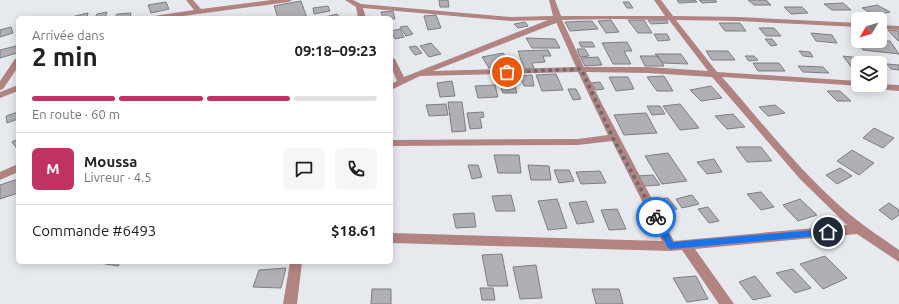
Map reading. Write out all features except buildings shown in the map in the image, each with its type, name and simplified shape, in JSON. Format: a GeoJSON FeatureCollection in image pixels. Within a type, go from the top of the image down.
{"type":"FeatureCollection","features":[{"type":"Feature","properties":{"kind":"street"},"geometry":{"type":"LineString","coordinates":[[189,0],[199,11]]}},
{"type":"Feature","properties":{"kind":"street"},"geometry":{"type":"LineString","coordinates":[[167,16],[289,0]]}},
{"type":"Feature","properties":{"kind":"street"},"geometry":{"type":"LineString","coordinates":[[348,0],[359,6],[511,18],[672,18],[851,25]]}},
{"type":"Feature","properties":{"kind":"street"},"geometry":{"type":"LineString","coordinates":[[552,0],[558,19],[613,138],[671,246]]}},
{"type":"Feature","properties":{"kind":"street"},"geometry":{"type":"LineString","coordinates":[[657,0],[714,74],[804,176],[835,208],[859,229],[899,257]]}},
{"type":"Feature","properties":{"kind":"street"},"geometry":{"type":"LineString","coordinates":[[359,6],[362,16]]}},
{"type":"Feature","properties":{"kind":"street"},"geometry":{"type":"LineString","coordinates":[[393,86],[418,74],[558,19]]}},
{"type":"Feature","properties":{"kind":"street"},"geometry":{"type":"LineString","coordinates":[[887,27],[899,28]]}},
{"type":"Feature","properties":{"kind":"street"},"geometry":{"type":"LineString","coordinates":[[393,63],[402,81]]}},
{"type":"Feature","properties":{"kind":"street"},"geometry":{"type":"LineString","coordinates":[[0,87],[16,64]]}},
{"type":"Feature","properties":{"kind":"street"},"geometry":{"type":"LineString","coordinates":[[418,74],[581,69],[648,70],[851,84]]}},
{"type":"Feature","properties":{"kind":"street"},"geometry":{"type":"LineString","coordinates":[[0,95],[16,87]]}},
{"type":"Feature","properties":{"kind":"street"},"geometry":{"type":"LineString","coordinates":[[887,87],[899,88]]}},
{"type":"Feature","properties":{"kind":"street"},"geometry":{"type":"LineString","coordinates":[[393,143],[578,142],[613,138]]}},
{"type":"Feature","properties":{"kind":"street"},"geometry":{"type":"LineString","coordinates":[[0,176],[16,169]]}},
{"type":"Feature","properties":{"kind":"street"},"geometry":{"type":"LineString","coordinates":[[393,238],[686,246],[859,229]]}},
{"type":"Feature","properties":{"kind":"street"},"geometry":{"type":"LineString","coordinates":[[686,246],[727,304]]}},
{"type":"Feature","properties":{"kind":"street"},"geometry":{"type":"LineString","coordinates":[[290,304],[296,264]]}},
{"type":"Feature","properties":{"kind":"way so far"},"geometry":{"type":"LineString","coordinates":[[507,72],[581,69],[613,138],[656,217]]}},
{"type":"Feature","properties":{"kind":"route"},"geometry":{"type":"LineString","coordinates":[[656,217],[671,246],[686,246],[828,232]]}}]}
